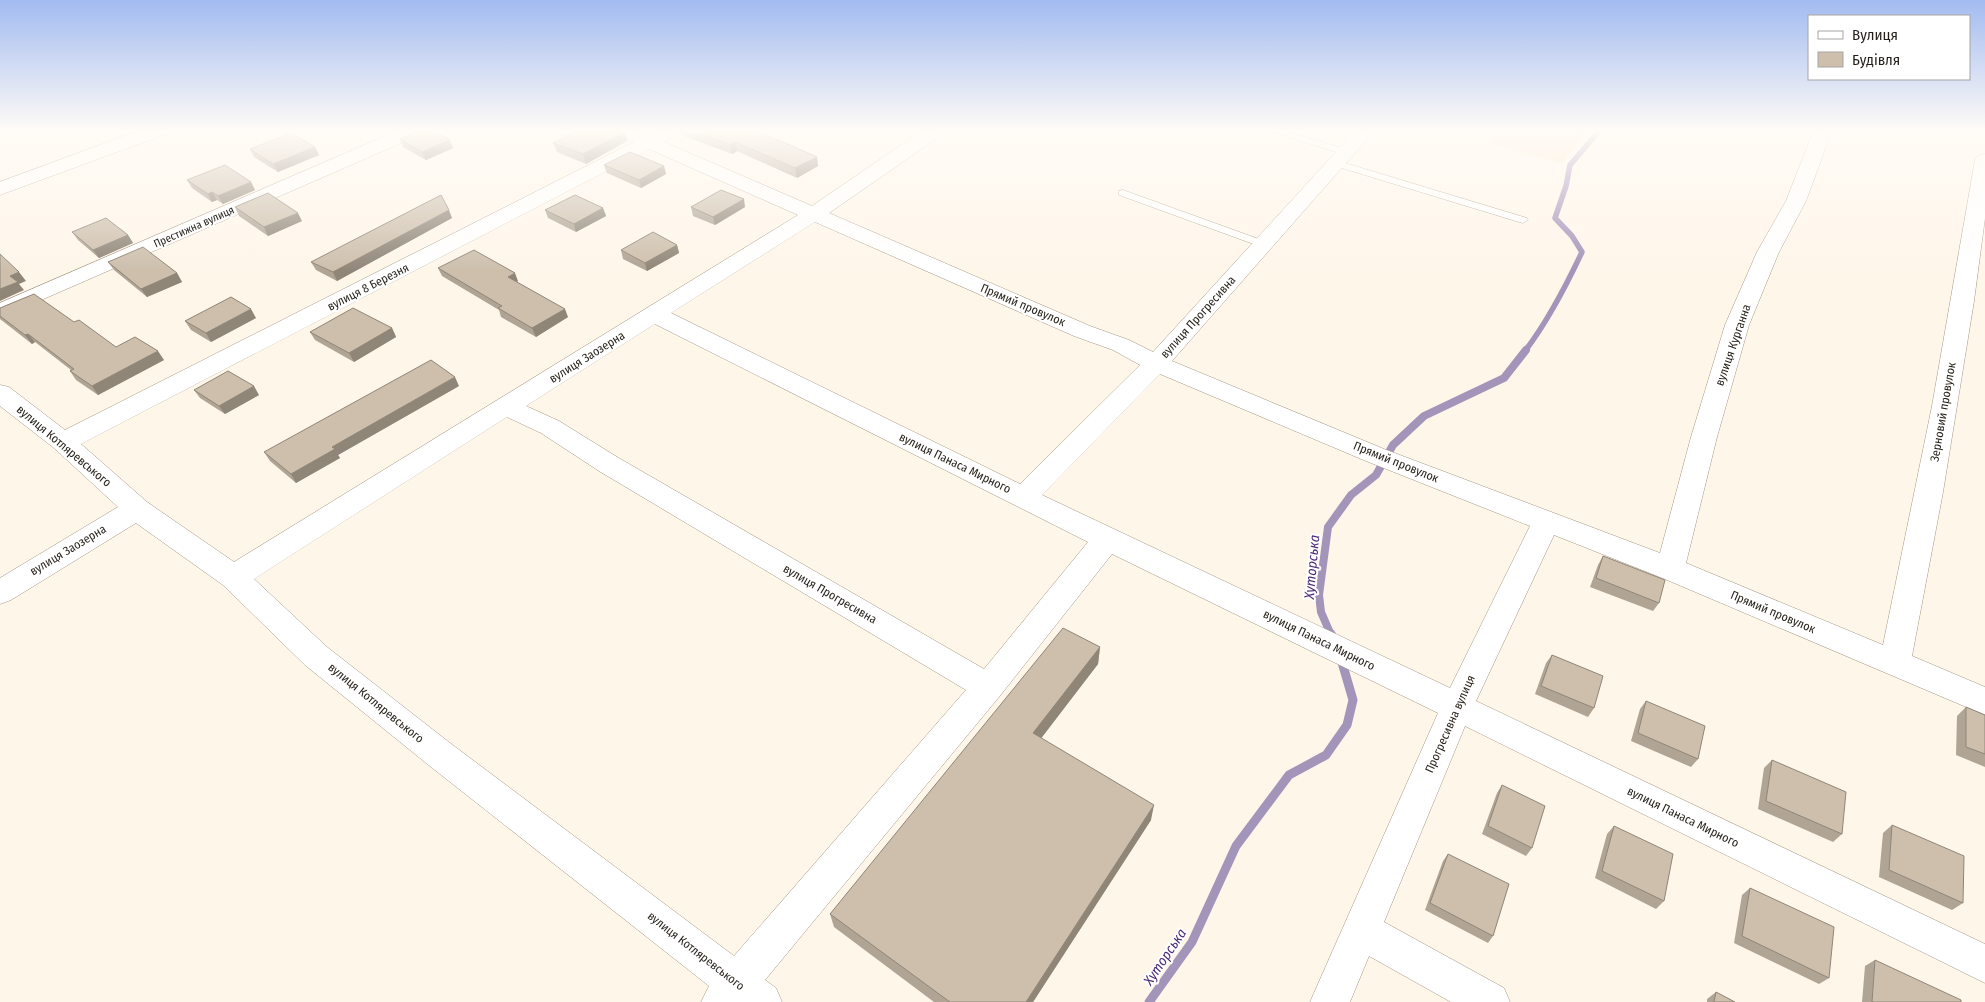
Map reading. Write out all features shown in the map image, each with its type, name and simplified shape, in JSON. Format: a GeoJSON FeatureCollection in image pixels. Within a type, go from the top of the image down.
{"type":"FeatureCollection","features":[{"type":"Feature","properties":{"kind":"street"},"geometry":{"type":"LineString","coordinates":[[0,189],[33,177]]}},
{"type":"Feature","properties":{"kind":"street","name":"Престижна вулиця"},"geometry":{"type":"LineString","coordinates":[[0,311],[309,177]]}},
{"type":"Feature","properties":{"kind":"street","name":"вулиця 8 Березня"},"geometry":{"type":"LineString","coordinates":[[63,442],[580,177]]}},
{"type":"Feature","properties":{"kind":"street","name":"Прямий провулок"},"geometry":{"type":"LineString","coordinates":[[727,177],[1082,331],[1121,346],[1156,363],[1387,459],[1670,569],[1985,701]]}},
{"type":"Feature","properties":{"kind":"street","name":"вулиця Заозерна"},"geometry":{"type":"LineString","coordinates":[[233,578],[654,314],[812,214],[867,177]]}},
{"type":"Feature","properties":{"kind":"street","name":"вулиця Прогресивна"},"geometry":{"type":"LineString","coordinates":[[1023,497],[1156,363],[1323,177]]}},
{"type":"Feature","properties":{"kind":"street","name":"вулиця Курганна"},"geometry":{"type":"LineString","coordinates":[[1670,569],[1698,455],[1737,324],[1768,252],[1796,202],[1804,177]]}},
{"type":"Feature","properties":{"kind":"street","name":"Зерновий провулок"},"geometry":{"type":"LineString","coordinates":[[1895,662],[1916,567],[1935,462],[1960,320],[1976,203],[1981,177]]}},
{"type":"Feature","properties":{"kind":"street","name":"вулиця Панаса Мирного"},"geometry":{"type":"LineString","coordinates":[[654,314],[1107,539],[1337,648],[1985,964]]}},
{"type":"Feature","properties":{"kind":"street","name":"вулиця Котляревського"},"geometry":{"type":"LineString","coordinates":[[0,393],[63,442],[137,509],[233,578],[316,656],[741,996]]}},
{"type":"Feature","properties":{"kind":"street","name":"вулиця Прогресивна"},"geometry":{"type":"LineString","coordinates":[[507,407],[550,428],[988,687]]}},
{"type":"Feature","properties":{"kind":"street","name":"вулиця Заозерна"},"geometry":{"type":"LineString","coordinates":[[0,592],[137,509]]}},
{"type":"Feature","properties":{"kind":"street","name":"Прогресивна вулиця"},"geometry":{"type":"LineString","coordinates":[[1330,1002],[1457,707],[1547,521]]}},
{"type":"Feature","properties":{"kind":"street"},"geometry":{"type":"LineString","coordinates":[[741,996],[1107,539]]}},
{"type":"Feature","properties":{"kind":"street"},"geometry":{"type":"LineString","coordinates":[[1361,930],[1490,1002]]}},
{"type":"Feature","properties":{"kind":"lane"},"geometry":{"type":"LineString","coordinates":[[1395,177],[1523,220]]}},
{"type":"Feature","properties":{"kind":"lane"},"geometry":{"type":"LineString","coordinates":[[1123,193],[1263,244]]}},
{"type":"Feature","properties":{"kind":"building"},"geometry":{"type":"Polygon","coordinates":[[[195,177],[243,177],[251,182],[218,196],[212,192],[208,194],[187,180],[195,177]]]}},
{"type":"Feature","properties":{"kind":"building"},"geometry":{"type":"Polygon","coordinates":[[[631,177],[645,177],[639,180],[631,177]]]}},
{"type":"Feature","properties":{"kind":"building"},"geometry":{"type":"Polygon","coordinates":[[[721,190],[744,199],[713,217],[691,207],[721,190]]]}},
{"type":"Feature","properties":{"kind":"building"},"geometry":{"type":"Polygon","coordinates":[[[268,193],[298,213],[264,227],[235,207],[268,193]]]}},
{"type":"Feature","properties":{"kind":"building"},"geometry":{"type":"Polygon","coordinates":[[[441,195],[449,210],[333,272],[311,262],[441,195]]]}},
{"type":"Feature","properties":{"kind":"building"},"geometry":{"type":"Polygon","coordinates":[[[575,195],[603,208],[574,224],[545,210],[575,195]]]}},
{"type":"Feature","properties":{"kind":"building"},"geometry":{"type":"Polygon","coordinates":[[[106,218],[128,235],[93,250],[72,232],[106,218]]]}},
{"type":"Feature","properties":{"kind":"building"},"geometry":{"type":"Polygon","coordinates":[[[653,232],[677,245],[645,263],[621,250],[653,232]]]}},
{"type":"Feature","properties":{"kind":"building"},"geometry":{"type":"Polygon","coordinates":[[[143,247],[177,273],[141,289],[108,262],[143,247]]]}},
{"type":"Feature","properties":{"kind":"building"},"geometry":{"type":"Polygon","coordinates":[[[474,250],[515,273],[508,277],[565,309],[532,328],[498,308],[502,306],[438,268],[474,250]]]}},
{"type":"Feature","properties":{"kind":"building"},"geometry":{"type":"Polygon","coordinates":[[[0,254],[19,272],[10,276],[18,282],[0,289],[0,254]]]}},
{"type":"Feature","properties":{"kind":"building"},"geometry":{"type":"Polygon","coordinates":[[[34,294],[74,322],[79,320],[116,347],[135,337],[158,351],[92,386],[70,371],[74,369],[28,334],[25,335],[0,316],[0,308],[34,294]]]}},
{"type":"Feature","properties":{"kind":"building"},"geometry":{"type":"Polygon","coordinates":[[[231,297],[251,309],[206,333],[185,321],[231,297]]]}},
{"type":"Feature","properties":{"kind":"building"},"geometry":{"type":"Polygon","coordinates":[[[353,308],[392,328],[349,353],[310,332],[353,308]]]}},
{"type":"Feature","properties":{"kind":"building"},"geometry":{"type":"Polygon","coordinates":[[[431,360],[455,377],[332,447],[335,449],[291,474],[264,452],[431,360]]]}},
{"type":"Feature","properties":{"kind":"building"},"geometry":{"type":"Polygon","coordinates":[[[228,371],[254,386],[219,406],[194,390],[228,371]]]}},
{"type":"Feature","properties":{"kind":"building"},"geometry":{"type":"Polygon","coordinates":[[[1603,556],[1665,580],[1659,603],[1596,578],[1603,556]]]}},
{"type":"Feature","properties":{"kind":"building"},"geometry":{"type":"Polygon","coordinates":[[[1063,628],[1100,647],[1033,733],[1154,805],[1026,1002],[950,1002],[830,914],[1063,628]]]}},
{"type":"Feature","properties":{"kind":"building"},"geometry":{"type":"Polygon","coordinates":[[[1552,655],[1603,676],[1594,708],[1541,686],[1552,655]]]}},
{"type":"Feature","properties":{"kind":"building"},"geometry":{"type":"Polygon","coordinates":[[[1646,701],[1705,726],[1698,759],[1638,733],[1646,701]]]}},
{"type":"Feature","properties":{"kind":"building"},"geometry":{"type":"Polygon","coordinates":[[[1966,707],[1985,715],[1985,754],[1966,747],[1966,707]]]}},
{"type":"Feature","properties":{"kind":"building"},"geometry":{"type":"Polygon","coordinates":[[[1772,760],[1846,792],[1842,834],[1766,801],[1772,760]]]}},
{"type":"Feature","properties":{"kind":"building"},"geometry":{"type":"Polygon","coordinates":[[[1502,785],[1545,806],[1532,848],[1488,826],[1502,785]]]}},
{"type":"Feature","properties":{"kind":"building"},"geometry":{"type":"Polygon","coordinates":[[[1892,825],[1964,856],[1963,903],[1889,870],[1892,825]]]}},
{"type":"Feature","properties":{"kind":"building"},"geometry":{"type":"Polygon","coordinates":[[[1614,826],[1673,854],[1664,901],[1602,871],[1614,826]]]}},
{"type":"Feature","properties":{"kind":"building"},"geometry":{"type":"Polygon","coordinates":[[[1448,854],[1509,884],[1493,936],[1430,903],[1448,854]]]}},
{"type":"Feature","properties":{"kind":"building"},"geometry":{"type":"Polygon","coordinates":[[[1750,888],[1834,927],[1829,978],[1742,936],[1750,888]]]}},
{"type":"Feature","properties":{"kind":"building"},"geometry":{"type":"Polygon","coordinates":[[[1875,960],[1961,1000],[1961,1002],[1872,1002],[1875,960]]]}},
{"type":"Feature","properties":{"kind":"building"},"geometry":{"type":"Polygon","coordinates":[[[1716,992],[1735,1002],[1714,1002],[1716,992]]]}},
{"type":"Feature","properties":{"kind":"waterway","name":"Хуторська"},"geometry":{"type":"LineString","coordinates":[[1525,351],[1556,303],[1582,252],[1572,236],[1555,218],[1568,177]]}},
{"type":"Feature","properties":{"kind":"waterway","name":"Хуторська"},"geometry":{"type":"LineString","coordinates":[[1331,635],[1321,612],[1319,595],[1328,527],[1351,495],[1376,475],[1393,445],[1424,416],[1504,378],[1526,350]]}},
{"type":"Feature","properties":{"kind":"waterway","name":"Хуторська"},"geometry":{"type":"LineString","coordinates":[[1331,634],[1333,639]]}},
{"type":"Feature","properties":{"kind":"waterway","name":"Хуторська"},"geometry":{"type":"LineString","coordinates":[[1149,1002],[1192,942],[1236,846],[1289,775],[1326,755],[1347,725],[1353,700],[1341,659]]}}]}
